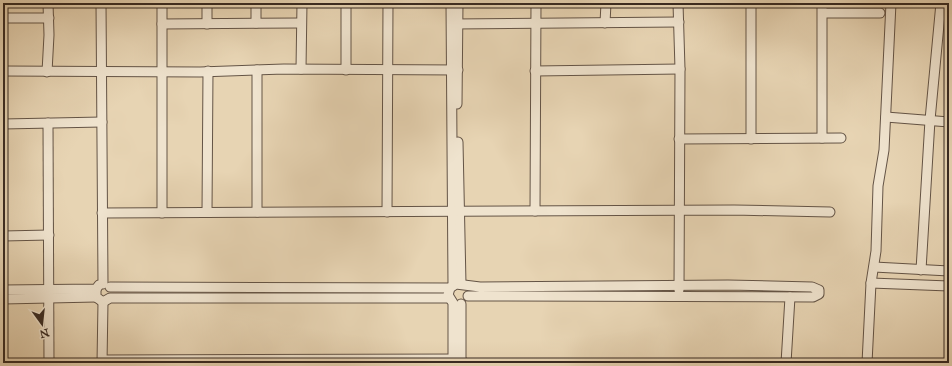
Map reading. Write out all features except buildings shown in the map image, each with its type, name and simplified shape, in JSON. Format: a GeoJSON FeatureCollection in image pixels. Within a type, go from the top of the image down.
{"type":"FeatureCollection","features":[{"type":"Feature","properties":{"kind":"street"},"geometry":{"type":"LineString","coordinates":[[46,72],[49,18],[48,3]]}},
{"type":"Feature","properties":{"kind":"street"},"geometry":{"type":"LineString","coordinates":[[101,3],[102,362],[457,361],[454,302],[457,286],[455,24],[458,3]]}},
{"type":"Feature","properties":{"kind":"street"},"geometry":{"type":"LineString","coordinates":[[162,3],[162,213]]}},
{"type":"Feature","properties":{"kind":"street"},"geometry":{"type":"LineString","coordinates":[[207,3],[207,24]]}},
{"type":"Feature","properties":{"kind":"street"},"geometry":{"type":"LineString","coordinates":[[256,3],[256,23]]}},
{"type":"Feature","properties":{"kind":"street"},"geometry":{"type":"LineString","coordinates":[[301,69],[302,3]]}},
{"type":"Feature","properties":{"kind":"street"},"geometry":{"type":"LineString","coordinates":[[346,3],[346,70]]}},
{"type":"Feature","properties":{"kind":"street"},"geometry":{"type":"LineString","coordinates":[[387,212],[388,3]]}},
{"type":"Feature","properties":{"kind":"street"},"geometry":{"type":"LineString","coordinates":[[451,3],[455,24]]}},
{"type":"Feature","properties":{"kind":"street"},"geometry":{"type":"LineString","coordinates":[[535,211],[536,3]]}},
{"type":"Feature","properties":{"kind":"street"},"geometry":{"type":"LineString","coordinates":[[605,23],[606,3]]}},
{"type":"Feature","properties":{"kind":"street"},"geometry":{"type":"LineString","coordinates":[[678,3],[680,69],[679,296]]}},
{"type":"Feature","properties":{"kind":"street"},"geometry":{"type":"LineString","coordinates":[[751,3],[751,139]]}},
{"type":"Feature","properties":{"kind":"street"},"geometry":{"type":"LineString","coordinates":[[822,3],[822,138]]}},
{"type":"Feature","properties":{"kind":"street"},"geometry":{"type":"LineString","coordinates":[[867,363],[878,186],[884,150],[891,3]]}},
{"type":"Feature","properties":{"kind":"street"},"geometry":{"type":"LineString","coordinates":[[921,270],[930,120],[941,3]]}},
{"type":"Feature","properties":{"kind":"street"},"geometry":{"type":"LineString","coordinates":[[822,13],[880,13]]}},
{"type":"Feature","properties":{"kind":"street"},"geometry":{"type":"LineString","coordinates":[[3,18],[49,18]]}},
{"type":"Feature","properties":{"kind":"street"},"geometry":{"type":"LineString","coordinates":[[455,24],[679,22]]}},
{"type":"Feature","properties":{"kind":"street"},"geometry":{"type":"LineString","coordinates":[[162,24],[301,23]]}},
{"type":"Feature","properties":{"kind":"street"},"geometry":{"type":"LineString","coordinates":[[3,71],[208,71],[301,69],[455,70]]}},
{"type":"Feature","properties":{"kind":"street"},"geometry":{"type":"LineString","coordinates":[[535,71],[680,69]]}},
{"type":"Feature","properties":{"kind":"street"},"geometry":{"type":"LineString","coordinates":[[257,70],[257,212]]}},
{"type":"Feature","properties":{"kind":"street"},"geometry":{"type":"LineString","coordinates":[[207,212],[208,71]]}},
{"type":"Feature","properties":{"kind":"street"},"geometry":{"type":"LineString","coordinates":[[886,117],[949,122]]}},
{"type":"Feature","properties":{"kind":"street"},"geometry":{"type":"LineString","coordinates":[[3,124],[102,122]]}},
{"type":"Feature","properties":{"kind":"street"},"geometry":{"type":"LineString","coordinates":[[48,123],[50,294],[49,363]]}},
{"type":"Feature","properties":{"kind":"street"},"geometry":{"type":"LineString","coordinates":[[680,139],[841,138]]}},
{"type":"Feature","properties":{"kind":"street"},"geometry":{"type":"LineString","coordinates":[[102,213],[679,210],[830,212]]}},
{"type":"Feature","properties":{"kind":"street"},"geometry":{"type":"LineString","coordinates":[[3,236],[49,235]]}},
{"type":"Feature","properties":{"kind":"street"},"geometry":{"type":"LineString","coordinates":[[874,267],[949,271]]}},
{"type":"Feature","properties":{"kind":"street"},"geometry":{"type":"LineString","coordinates":[[871,283],[949,286]]}},
{"type":"Feature","properties":{"kind":"street"},"geometry":{"type":"LineString","coordinates":[[3,299],[50,294],[457,286],[812,287],[819,290],[819,294],[813,297],[468,296],[457,286]]}},
{"type":"Feature","properties":{"kind":"street"},"geometry":{"type":"LineString","coordinates":[[3,290],[50,294]]}},
{"type":"Feature","properties":{"kind":"street"},"geometry":{"type":"LineString","coordinates":[[103,293],[454,302],[465,301],[468,296]]}},
{"type":"Feature","properties":{"kind":"street"},"geometry":{"type":"LineString","coordinates":[[786,363],[790,297]]}}]}
